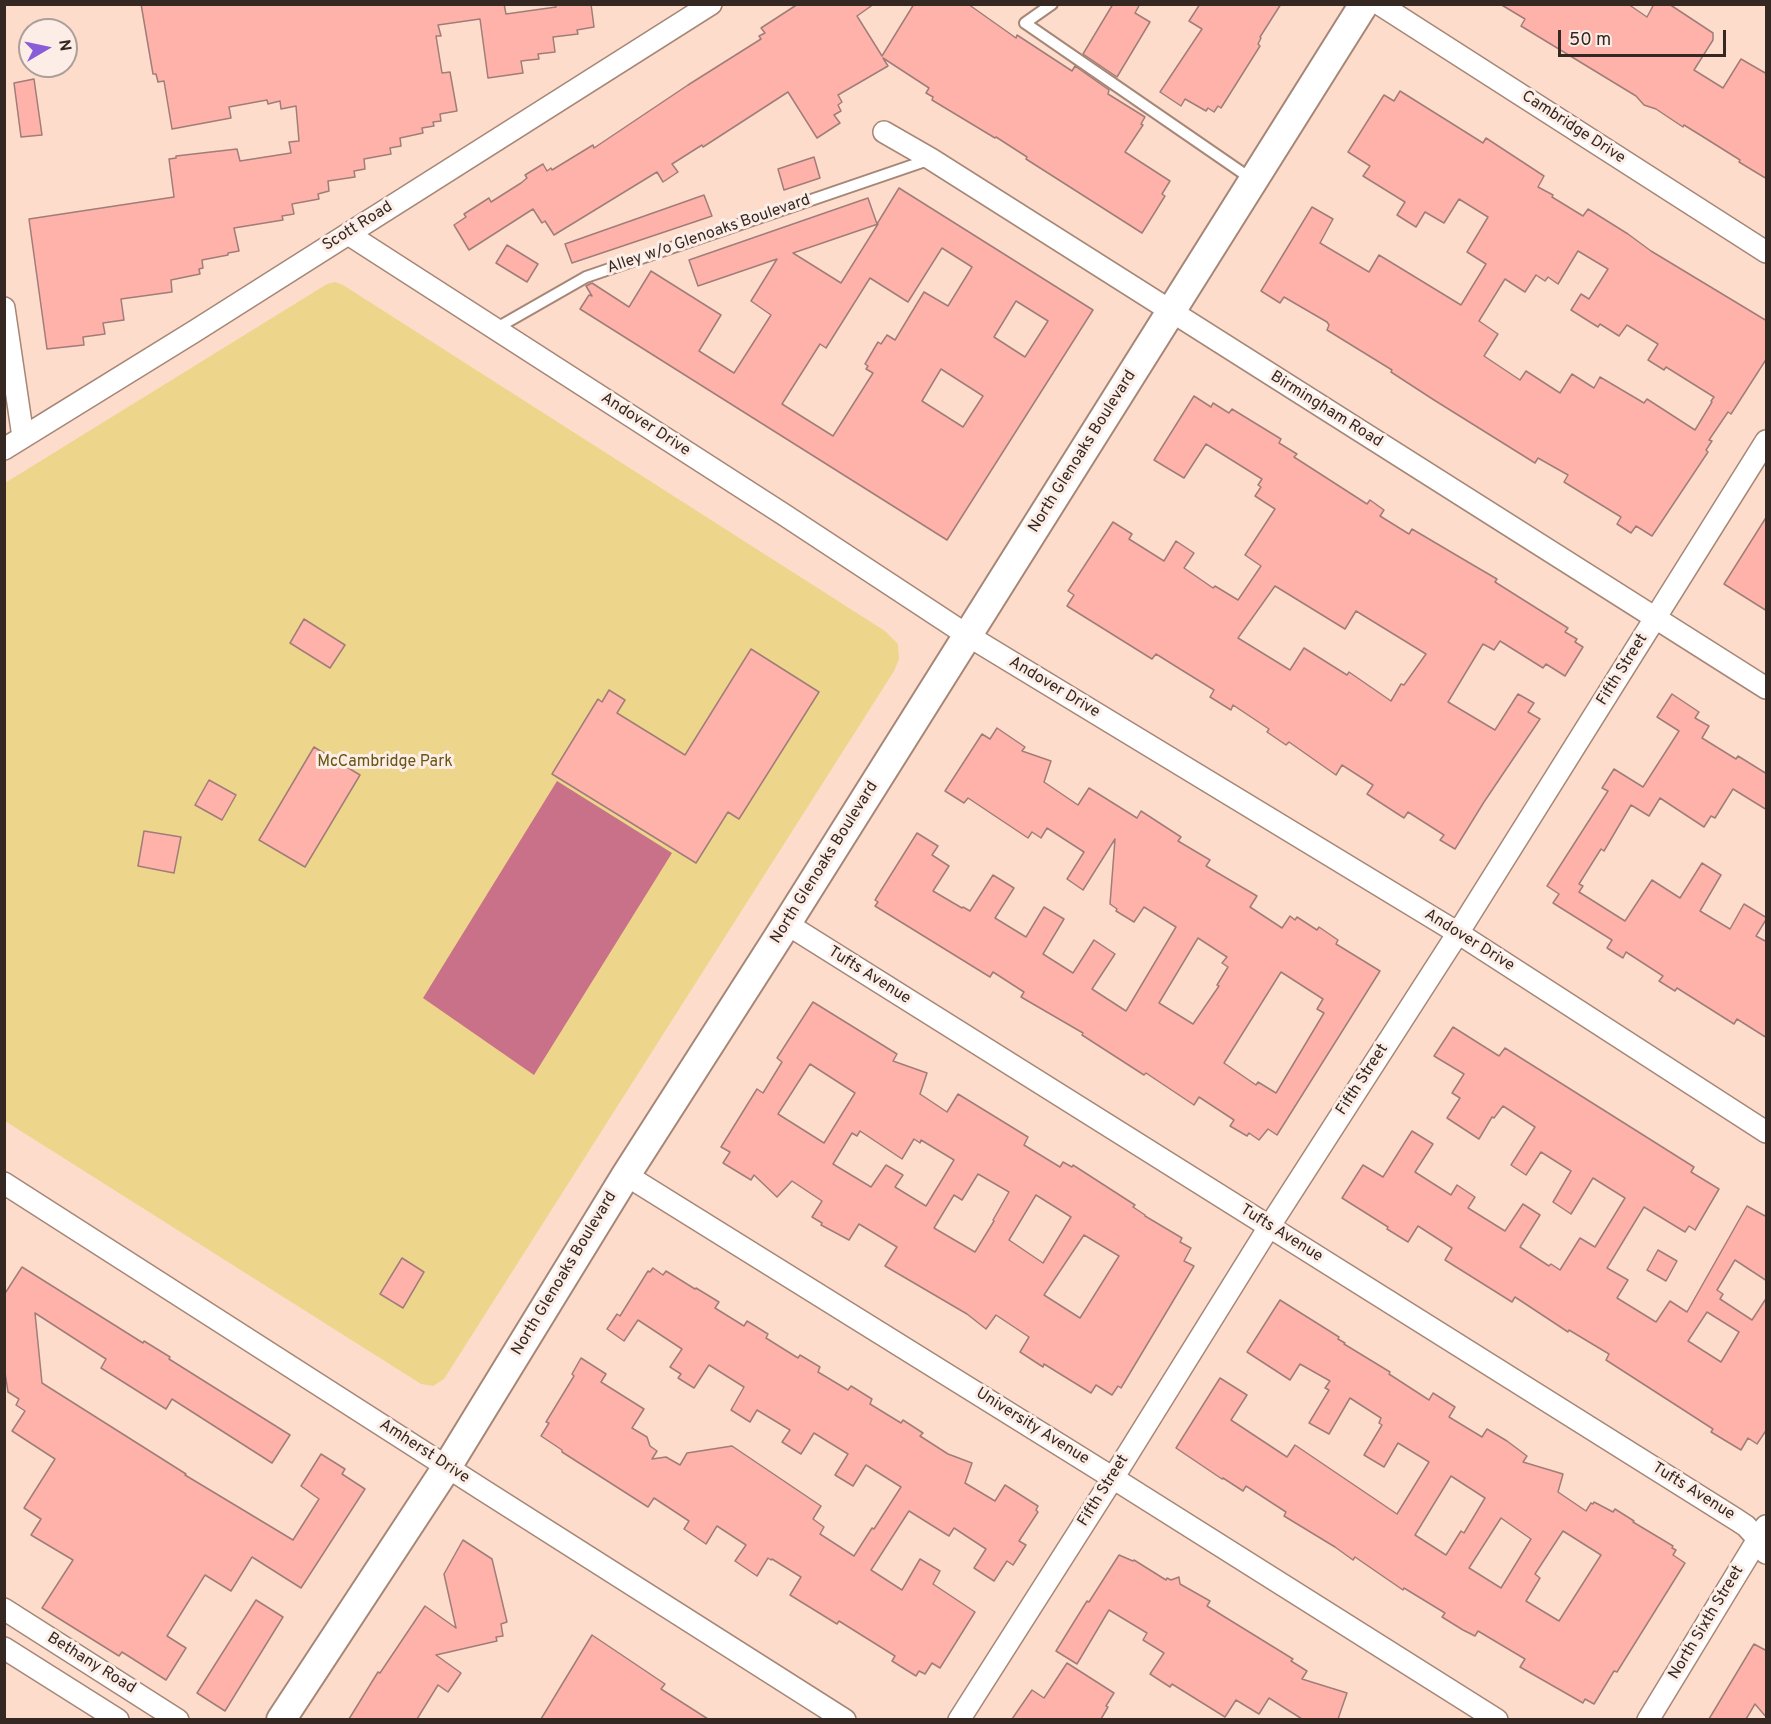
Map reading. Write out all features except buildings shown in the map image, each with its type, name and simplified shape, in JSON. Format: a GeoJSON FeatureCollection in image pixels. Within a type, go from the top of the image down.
{"type":"FeatureCollection","features":[{"type":"Feature","properties":{"kind":"main road","name":"North Glenoaks Boulevard"},"geometry":{"type":"LineString","coordinates":[[281,1719],[447,1467],[626,1175],[1364,4]]}},
{"type":"Feature","properties":{"kind":"street","name":"Scott Road"},"geometry":{"type":"LineString","coordinates":[[4,449],[711,4]]}},
{"type":"Feature","properties":{"kind":"street","name":"Cambridge Drive"},"geometry":{"type":"LineString","coordinates":[[1379,4],[1767,252]]}},
{"type":"Feature","properties":{"kind":"street","name":"Birmingham Road"},"geometry":{"type":"LineString","coordinates":[[884,132],[931,159],[1654,619],[1767,688]]}},
{"type":"Feature","properties":{"kind":"street","name":"Andover Drive"},"geometry":{"type":"LineString","coordinates":[[348,234],[967,635],[1458,933],[1767,1132]]}},
{"type":"Feature","properties":{"kind":"street"},"geometry":{"type":"LineString","coordinates":[[4,308],[23,437]]}},
{"type":"Feature","properties":{"kind":"street","name":"Fifth Street"},"geometry":{"type":"LineString","coordinates":[[959,1719],[1767,441]]}},
{"type":"Feature","properties":{"kind":"street","name":"Tufts Avenue"},"geometry":{"type":"LineString","coordinates":[[786,924],[1737,1520],[1764,1540]]}},
{"type":"Feature","properties":{"kind":"street","name":"University Avenue"},"geometry":{"type":"LineString","coordinates":[[626,1175],[1497,1719]]}},
{"type":"Feature","properties":{"kind":"street","name":"Amherst Drive"},"geometry":{"type":"LineString","coordinates":[[4,1183],[845,1719]]}},
{"type":"Feature","properties":{"kind":"street","name":"North Sixth Street"},"geometry":{"type":"LineString","coordinates":[[1648,1719],[1764,1540]]}},
{"type":"Feature","properties":{"kind":"street","name":"Bethany Road"},"geometry":{"type":"LineString","coordinates":[[4,1609],[178,1719]]}},
{"type":"Feature","properties":{"kind":"street","name":"Bethany Road"},"geometry":{"type":"LineString","coordinates":[[4,1648],[118,1719]]}},
{"type":"Feature","properties":{"kind":"lane"},"geometry":{"type":"LineString","coordinates":[[1052,4],[1025,22],[1254,181]]}},
{"type":"Feature","properties":{"kind":"lane","name":"Alley w/o Glenoaks Boulevard"},"geometry":{"type":"LineString","coordinates":[[495,329],[586,277],[931,159]]}},
{"type":"Feature","properties":{"kind":"green space","name":"McCambridge Park"},"geometry":{"type":"Polygon","coordinates":[[[335,282],[885,631],[898,644],[899,659],[894,671],[444,1379],[433,1386],[421,1384],[5,1121],[5,483],[327,284],[335,282]]]}},
{"type":"Feature","properties":{"kind":"shaded area"},"geometry":{"type":"Polygon","coordinates":[[[557,781],[672,853],[534,1075],[423,998],[557,781]]]}}]}
